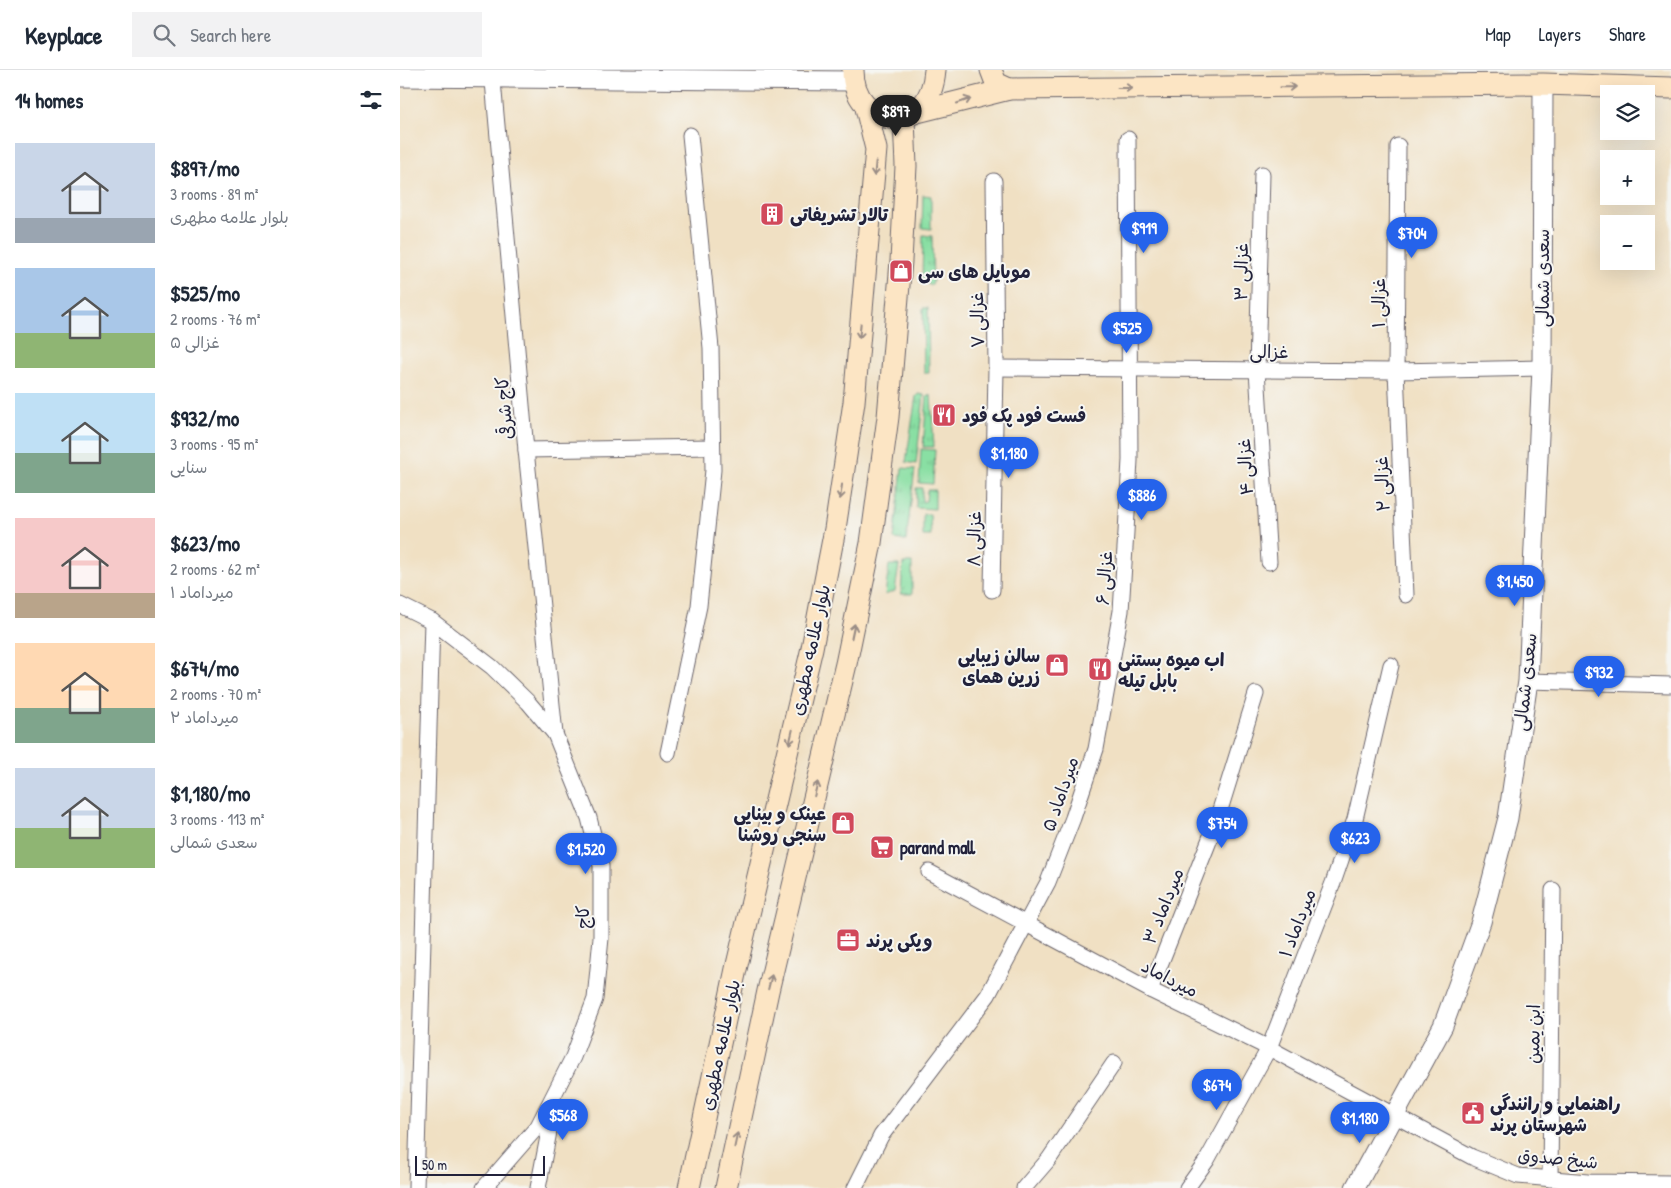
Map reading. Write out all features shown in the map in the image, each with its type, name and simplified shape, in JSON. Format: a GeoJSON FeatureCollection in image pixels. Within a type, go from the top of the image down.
{"type":"FeatureCollection","features":[{"type":"Feature","properties":{"kind":"main road"},"geometry":{"type":"LineString","coordinates":[[910,115],[928,99],[935,70]]}},
{"type":"Feature","properties":{"kind":"main road"},"geometry":{"type":"LineString","coordinates":[[991,70],[996,83],[1009,89]]}},
{"type":"Feature","properties":{"kind":"main road","name":"بلوار علامه مطهری"},"geometry":{"type":"LineString","coordinates":[[689,1188],[736,969],[812,648],[835,529],[854,402],[876,149],[865,104],[857,91],[854,76]]}},
{"type":"Feature","properties":{"kind":"main road"},"geometry":{"type":"LineString","coordinates":[[865,104],[878,114],[890,118],[910,115],[1009,89],[1543,84],[1671,88]]}},
{"type":"Feature","properties":{"kind":"main road","name":"بلوار علامه مطهری"},"geometry":{"type":"LineString","coordinates":[[726,1188],[768,991],[846,664],[871,543],[888,417],[901,261],[910,115]]}},
{"type":"Feature","properties":{"kind":"street"},"geometry":{"type":"LineString","coordinates":[[400,78],[492,74],[854,76]]}},
{"type":"Feature","properties":{"kind":"street","name":"کاج شرقی"},"geometry":{"type":"LineString","coordinates":[[492,74],[526,450],[555,734]]}},
{"type":"Feature","properties":{"kind":"street","name":"سعدی شمالی"},"geometry":{"type":"LineString","coordinates":[[1356,1188],[1443,1026],[1481,922],[1508,818],[1528,681],[1542,368],[1543,84]]}},
{"type":"Feature","properties":{"kind":"street"},"geometry":{"type":"LineString","coordinates":[[668,753],[699,606],[713,470],[711,348],[690,135]]}},
{"type":"Feature","properties":{"kind":"street","name":"غزالی ۶"},"geometry":{"type":"LineString","coordinates":[[1112,670],[1121,611],[1130,460],[1128,139]]}},
{"type":"Feature","properties":{"kind":"street","name":"غزالی ۱"},"geometry":{"type":"LineString","coordinates":[[1396,371],[1398,146]]}},
{"type":"Feature","properties":{"kind":"street","name":"غزالی ۳"},"geometry":{"type":"LineString","coordinates":[[1257,370],[1262,174]]}},
{"type":"Feature","properties":{"kind":"street","name":"غزالی ۷"},"geometry":{"type":"LineString","coordinates":[[994,181],[996,368]]}},
{"type":"Feature","properties":{"kind":"street","name":"غزالی"},"geometry":{"type":"LineString","coordinates":[[996,368],[1396,371],[1542,368]]}},
{"type":"Feature","properties":{"kind":"street","name":"غزالی ۸"},"geometry":{"type":"LineString","coordinates":[[992,590],[996,368]]}},
{"type":"Feature","properties":{"kind":"street","name":"غزالی ۴"},"geometry":{"type":"LineString","coordinates":[[1257,370],[1269,562]]}},
{"type":"Feature","properties":{"kind":"street","name":"غزالی ۲"},"geometry":{"type":"LineString","coordinates":[[1396,371],[1406,595]]}},
{"type":"Feature","properties":{"kind":"street"},"geometry":{"type":"LineString","coordinates":[[526,450],[712,447]]}},
{"type":"Feature","properties":{"kind":"street","name":"کاج"},"geometry":{"type":"LineString","coordinates":[[400,605],[432,621],[492,667],[528,702],[555,734],[589,818],[601,866],[601,938],[595,999],[573,1057],[538,1126],[484,1188]]}},
{"type":"Feature","properties":{"kind":"street"},"geometry":{"type":"LineString","coordinates":[[416,1188],[432,621]]}},
{"type":"Feature","properties":{"kind":"street","name":"میرداماد ۱"},"geometry":{"type":"LineString","coordinates":[[1187,1188],[1207,1160],[1269,1048],[1333,882],[1354,819],[1391,664]]}},
{"type":"Feature","properties":{"kind":"street","name":"میرداماد ۵"},"geometry":{"type":"LineString","coordinates":[[861,1186],[881,1136],[988,995],[1048,882],[1073,818],[1096,749],[1112,670]]}},
{"type":"Feature","properties":{"kind":"street"},"geometry":{"type":"LineString","coordinates":[[1528,681],[1671,685]]}},
{"type":"Feature","properties":{"kind":"street","name":"میرداماد ۳"},"geometry":{"type":"LineString","coordinates":[[1150,990],[1215,826],[1256,694]]}},
{"type":"Feature","properties":{"kind":"street","name":"میرداماد"},"geometry":{"type":"LineString","coordinates":[[929,872],[1025,925],[1150,990],[1269,1048],[1395,1116]]}},
{"type":"Feature","properties":{"kind":"street","name":"ابن یمین"},"geometry":{"type":"LineString","coordinates":[[1550,1179],[1553,890]]}},
{"type":"Feature","properties":{"kind":"street"},"geometry":{"type":"LineString","coordinates":[[1024,1188],[1049,1159],[1114,1063]]}},
{"type":"Feature","properties":{"kind":"street"},"geometry":{"type":"LineString","coordinates":[[538,1188],[558,1088]]}},
{"type":"Feature","properties":{"kind":"street","name":"شیخ صدوق"},"geometry":{"type":"LineString","coordinates":[[1395,1116],[1472,1157],[1518,1176],[1550,1179],[1671,1183]]}},
{"type":"Feature","properties":{"kind":"green space"},"geometry":{"type":"Polygon","coordinates":[[[923,195],[931,196],[931,229],[922,228],[923,195]]]}},
{"type":"Feature","properties":{"kind":"green space"},"geometry":{"type":"Polygon","coordinates":[[[923,235],[932,236],[933,283],[930,285],[922,281],[923,235]]]}},
{"type":"Feature","properties":{"kind":"green space"},"geometry":{"type":"Polygon","coordinates":[[[923,308],[928,308],[929,373],[924,373],[923,308]]]}},
{"type":"Feature","properties":{"kind":"green space"},"geometry":{"type":"Polygon","coordinates":[[[918,394],[924,395],[916,464],[906,462],[916,396],[918,394]]]}},
{"type":"Feature","properties":{"kind":"green space"},"geometry":{"type":"Polygon","coordinates":[[[931,395],[934,447],[923,447],[927,396],[931,395]]]}},
{"type":"Feature","properties":{"kind":"green space"},"geometry":{"type":"Polygon","coordinates":[[[921,449],[935,450],[933,484],[919,483],[921,449]]]}},
{"type":"Feature","properties":{"kind":"green space"},"geometry":{"type":"Polygon","coordinates":[[[902,468],[915,469],[906,541],[894,539],[902,468]]]}},
{"type":"Feature","properties":{"kind":"green space"},"geometry":{"type":"Polygon","coordinates":[[[916,488],[922,488],[922,502],[926,501],[927,490],[935,490],[935,509],[916,508],[916,488]]]}},
{"type":"Feature","properties":{"kind":"green space"},"geometry":{"type":"Polygon","coordinates":[[[923,514],[930,514],[931,536],[923,536],[923,514]]]}},
{"type":"Feature","properties":{"kind":"green space"},"geometry":{"type":"Polygon","coordinates":[[[903,563],[912,563],[912,594],[901,594],[903,563]]]}},
{"type":"Feature","properties":{"kind":"green space"},"geometry":{"type":"Polygon","coordinates":[[[889,565],[899,565],[895,591],[885,595],[889,565]]]}},
{"type":"Feature","properties":{"kind":"place","name":"تالار تشریفاتی"},"geometry":{"type":"Point","coordinates":[772,214]}},
{"type":"Feature","properties":{"kind":"place","name":"موبایل های سی"},"geometry":{"type":"Point","coordinates":[901,271]}},
{"type":"Feature","properties":{"kind":"place","name":"فست فود پک فود"},"geometry":{"type":"Point","coordinates":[944,415]}},
{"type":"Feature","properties":{"kind":"place","name":"سالن زیبایی زرین همای"},"geometry":{"type":"Point","coordinates":[1057,665]}},
{"type":"Feature","properties":{"kind":"place","name":"اب میوه بستنی بابل تیله"},"geometry":{"type":"Point","coordinates":[1100,669]}},
{"type":"Feature","properties":{"kind":"place","name":"عینک و بینایی سنجی روشنا"},"geometry":{"type":"Point","coordinates":[843,823]}},
{"type":"Feature","properties":{"kind":"place","name":"parand mall"},"geometry":{"type":"Point","coordinates":[882,847]}},
{"type":"Feature","properties":{"kind":"place","name":"ویکی پرند"},"geometry":{"type":"Point","coordinates":[848,940]}},
{"type":"Feature","properties":{"kind":"place","name":"راهنمایی و رانندگی شهرستان پرند"},"geometry":{"type":"Point","coordinates":[1473,1113]}}]}
